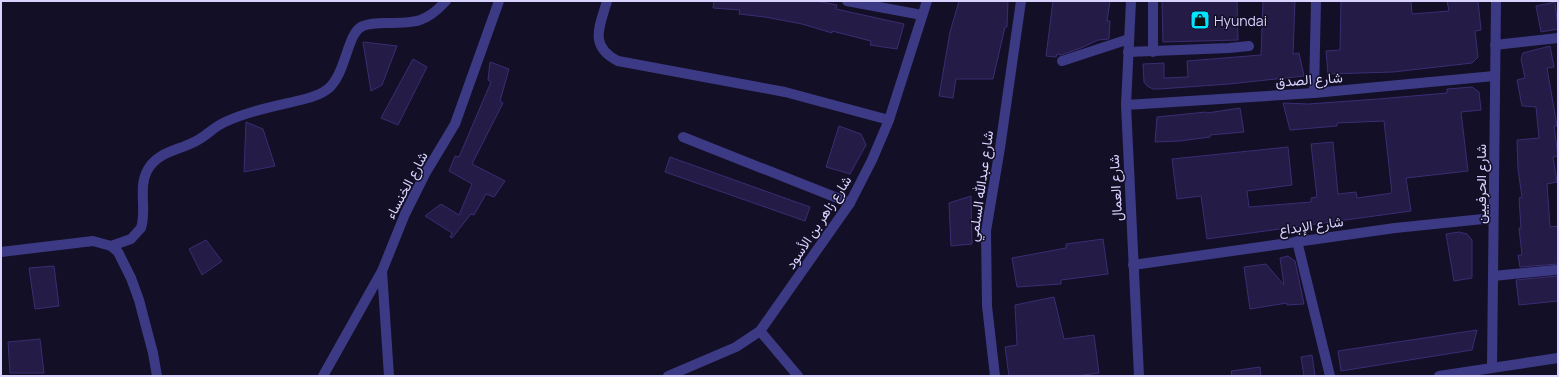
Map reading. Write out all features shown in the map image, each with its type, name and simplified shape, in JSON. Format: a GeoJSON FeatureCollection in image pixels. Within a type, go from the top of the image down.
{"type":"FeatureCollection","features":[{"type":"Feature","properties":{"kind":"street"},"geometry":{"type":"LineString","coordinates":[[111,246],[131,239],[141,228],[144,180],[147,172],[155,160],[165,154],[199,141],[227,121],[242,115],[304,99],[328,89],[342,70],[354,32],[361,26],[370,24],[413,23],[431,15],[446,1]]}},
{"type":"Feature","properties":{"kind":"street","name":"شارع الخنساء"},"geometry":{"type":"LineString","coordinates":[[324,376],[382,271],[416,192],[455,124],[499,1]]}},
{"type":"Feature","properties":{"kind":"street"},"geometry":{"type":"LineString","coordinates":[[607,1],[598,35],[599,43],[608,55],[618,60],[785,92],[889,120]]}},
{"type":"Feature","properties":{"kind":"street"},"geometry":{"type":"LineString","coordinates":[[848,1],[922,15]]}},
{"type":"Feature","properties":{"kind":"street","name":"شارع زاهر بن الأسود"},"geometry":{"type":"LineString","coordinates":[[668,376],[736,347],[760,330],[850,203],[874,155],[889,120],[927,1]]}},
{"type":"Feature","properties":{"kind":"street","name":"شارع عبدالله السلمي"},"geometry":{"type":"LineString","coordinates":[[995,376],[987,298],[986,231],[1021,1]]}},
{"type":"Feature","properties":{"kind":"street","name":"شارع العمال"},"geometry":{"type":"LineString","coordinates":[[1131,1],[1126,105],[1138,375]]}},
{"type":"Feature","properties":{"kind":"street"},"geometry":{"type":"LineString","coordinates":[[1153,1],[1153,52]]}},
{"type":"Feature","properties":{"kind":"street"},"geometry":{"type":"LineString","coordinates":[[1314,93],[1316,1]]}},
{"type":"Feature","properties":{"kind":"street","name":"شارع الحرفيين"},"geometry":{"type":"LineString","coordinates":[[1492,368],[1496,1]]}},
{"type":"Feature","properties":{"kind":"street"},"geometry":{"type":"LineString","coordinates":[[1495,45],[1558,38]]}},
{"type":"Feature","properties":{"kind":"street"},"geometry":{"type":"LineString","coordinates":[[1062,61],[1129,39]]}},
{"type":"Feature","properties":{"kind":"street"},"geometry":{"type":"LineString","coordinates":[[1128,52],[1153,52],[1249,46]]}},
{"type":"Feature","properties":{"kind":"street","name":"شارع الصدق"},"geometry":{"type":"LineString","coordinates":[[1126,105],[1314,93],[1494,76]]}},
{"type":"Feature","properties":{"kind":"street"},"geometry":{"type":"LineString","coordinates":[[683,137],[850,203]]}},
{"type":"Feature","properties":{"kind":"street","name":"شارع الإبداع"},"geometry":{"type":"LineString","coordinates":[[1133,264],[1297,241],[1493,218]]}},
{"type":"Feature","properties":{"kind":"street"},"geometry":{"type":"LineString","coordinates":[[1,252],[93,241],[111,246],[118,252],[131,278],[147,327],[157,376]]}},
{"type":"Feature","properties":{"kind":"street"},"geometry":{"type":"LineString","coordinates":[[1297,241],[1330,376]]}},
{"type":"Feature","properties":{"kind":"street"},"geometry":{"type":"LineString","coordinates":[[1493,276],[1555,270]]}},
{"type":"Feature","properties":{"kind":"street"},"geometry":{"type":"LineString","coordinates":[[382,271],[389,376]]}},
{"type":"Feature","properties":{"kind":"street"},"geometry":{"type":"LineString","coordinates":[[760,330],[798,376]]}},
{"type":"Feature","properties":{"kind":"street"},"geometry":{"type":"LineString","coordinates":[[1439,376],[1558,358]]}},
{"type":"Feature","properties":{"kind":"building"},"geometry":{"type":"Polygon","coordinates":[[[714,1],[816,1],[837,5],[836,9],[904,24],[897,49],[870,45],[871,41],[832,31],[832,33],[802,24],[739,14],[740,10],[713,8],[714,1]]]}},
{"type":"Feature","properties":{"kind":"building"},"geometry":{"type":"Polygon","coordinates":[[[959,1],[1008,1],[1007,27],[1005,27],[993,79],[956,79],[953,98],[939,96],[950,32],[959,1]]]}},
{"type":"Feature","properties":{"kind":"building"},"geometry":{"type":"Polygon","coordinates":[[[1053,1],[1110,1],[1107,21],[1110,21],[1109,39],[1098,40],[1061,55],[1057,54],[1056,57],[1046,56],[1053,1]]]}},
{"type":"Feature","properties":{"kind":"building","name":"Hyundai"},"geometry":{"type":"Polygon","coordinates":[[[1162,1],[1237,1],[1238,40],[1163,42],[1162,1]]]}},
{"type":"Feature","properties":{"kind":"building"},"geometry":{"type":"Polygon","coordinates":[[[1263,1],[1295,1],[1293,54],[1299,53],[1304,76],[1229,84],[1159,89],[1153,89],[1147,86],[1144,82],[1143,64],[1164,63],[1164,78],[1188,77],[1187,61],[1261,55],[1263,1]]]}},
{"type":"Feature","properties":{"kind":"building"},"geometry":{"type":"Polygon","coordinates":[[[1341,1],[1411,1],[1412,14],[1449,11],[1447,1],[1478,1],[1481,30],[1475,31],[1478,57],[1472,63],[1393,72],[1328,74],[1326,51],[1340,50],[1341,1]]]}},
{"type":"Feature","properties":{"kind":"building"},"geometry":{"type":"Polygon","coordinates":[[[1555,2],[1558,29],[1541,32],[1536,6],[1555,2]]]}},
{"type":"Feature","properties":{"kind":"building"},"geometry":{"type":"Polygon","coordinates":[[[363,42],[397,46],[382,85],[371,91],[363,42]]]}},
{"type":"Feature","properties":{"kind":"building"},"geometry":{"type":"Polygon","coordinates":[[[1550,46],[1554,67],[1547,68],[1557,126],[1554,126],[1558,156],[1553,157],[1557,182],[1547,184],[1550,227],[1558,226],[1558,264],[1520,267],[1518,255],[1522,255],[1519,228],[1521,228],[1519,198],[1522,197],[1518,169],[1517,140],[1539,138],[1536,107],[1522,106],[1517,80],[1525,78],[1521,59],[1523,53],[1550,46]]]}},
{"type":"Feature","properties":{"kind":"building"},"geometry":{"type":"Polygon","coordinates":[[[413,59],[427,67],[398,125],[381,118],[413,59]]]}},
{"type":"Feature","properties":{"kind":"building"},"geometry":{"type":"Polygon","coordinates":[[[490,62],[509,69],[500,101],[503,103],[472,164],[505,181],[494,197],[486,194],[474,215],[471,214],[452,238],[450,237],[452,233],[425,216],[441,204],[459,215],[472,184],[449,171],[455,156],[459,157],[491,82],[488,80],[490,62]]]}},
{"type":"Feature","properties":{"kind":"building"},"geometry":{"type":"Polygon","coordinates":[[[1472,87],[1479,92],[1481,110],[1461,112],[1468,171],[1406,178],[1411,211],[1207,239],[1201,196],[1177,199],[1172,159],[1288,147],[1292,185],[1247,191],[1249,207],[1311,202],[1311,198],[1317,197],[1311,144],[1333,142],[1338,194],[1356,192],[1357,198],[1392,193],[1384,121],[1337,123],[1337,126],[1290,130],[1283,103],[1308,104],[1378,99],[1447,93],[1447,89],[1472,87]]]}},
{"type":"Feature","properties":{"kind":"building"},"geometry":{"type":"Polygon","coordinates":[[[1240,108],[1244,132],[1210,135],[1210,137],[1180,141],[1155,142],[1157,117],[1207,113],[1240,108]]]}},
{"type":"Feature","properties":{"kind":"building"},"geometry":{"type":"Polygon","coordinates":[[[246,122],[263,129],[275,166],[244,172],[246,122]]]}},
{"type":"Feature","properties":{"kind":"building"},"geometry":{"type":"Polygon","coordinates":[[[839,126],[861,134],[866,145],[850,174],[826,167],[839,126]]]}},
{"type":"Feature","properties":{"kind":"building"},"geometry":{"type":"Polygon","coordinates":[[[670,157],[810,207],[805,221],[665,172],[670,157]]]}},
{"type":"Feature","properties":{"kind":"building"},"geometry":{"type":"Polygon","coordinates":[[[971,196],[972,244],[951,246],[949,203],[971,196]]]}},
{"type":"Feature","properties":{"kind":"building"},"geometry":{"type":"Polygon","coordinates":[[[1459,232],[1467,234],[1472,240],[1472,278],[1454,281],[1446,234],[1459,232]]]}},
{"type":"Feature","properties":{"kind":"building"},"geometry":{"type":"Polygon","coordinates":[[[1103,239],[1108,274],[1061,280],[1061,284],[1017,287],[1012,258],[1066,248],[1066,244],[1103,239]]]}},
{"type":"Feature","properties":{"kind":"building"},"geometry":{"type":"Polygon","coordinates":[[[206,240],[222,261],[202,275],[189,249],[206,240]]]}},
{"type":"Feature","properties":{"kind":"building"},"geometry":{"type":"Polygon","coordinates":[[[1288,256],[1295,261],[1304,304],[1287,305],[1287,303],[1250,309],[1244,267],[1266,264],[1284,285],[1280,258],[1288,256]]]}},
{"type":"Feature","properties":{"kind":"building"},"geometry":{"type":"Polygon","coordinates":[[[54,266],[59,306],[35,309],[29,268],[54,266]]]}},
{"type":"Feature","properties":{"kind":"building"},"geometry":{"type":"Polygon","coordinates":[[[1558,276],[1558,301],[1519,305],[1516,280],[1558,276]]]}},
{"type":"Feature","properties":{"kind":"building"},"geometry":{"type":"Polygon","coordinates":[[[1054,297],[1064,339],[1094,335],[1099,373],[1076,376],[1009,376],[1005,347],[1017,345],[1015,305],[1054,297]]]}},
{"type":"Feature","properties":{"kind":"building"},"geometry":{"type":"Polygon","coordinates":[[[1477,330],[1472,350],[1341,371],[1338,351],[1477,330]]]}},
{"type":"Feature","properties":{"kind":"building"},"geometry":{"type":"Polygon","coordinates":[[[40,339],[44,373],[10,373],[8,342],[40,339]]]}},
{"type":"Feature","properties":{"kind":"building"},"geometry":{"type":"Polygon","coordinates":[[[1312,355],[1315,376],[1304,376],[1301,357],[1312,355]]]}},
{"type":"Feature","properties":{"kind":"building"},"geometry":{"type":"Polygon","coordinates":[[[1260,367],[1261,376],[1232,376],[1231,371],[1260,367]]]}},
{"type":"Feature","properties":{"kind":"place","name":"Hyundai"},"geometry":{"type":"Point","coordinates":[1200,20]}}]}
